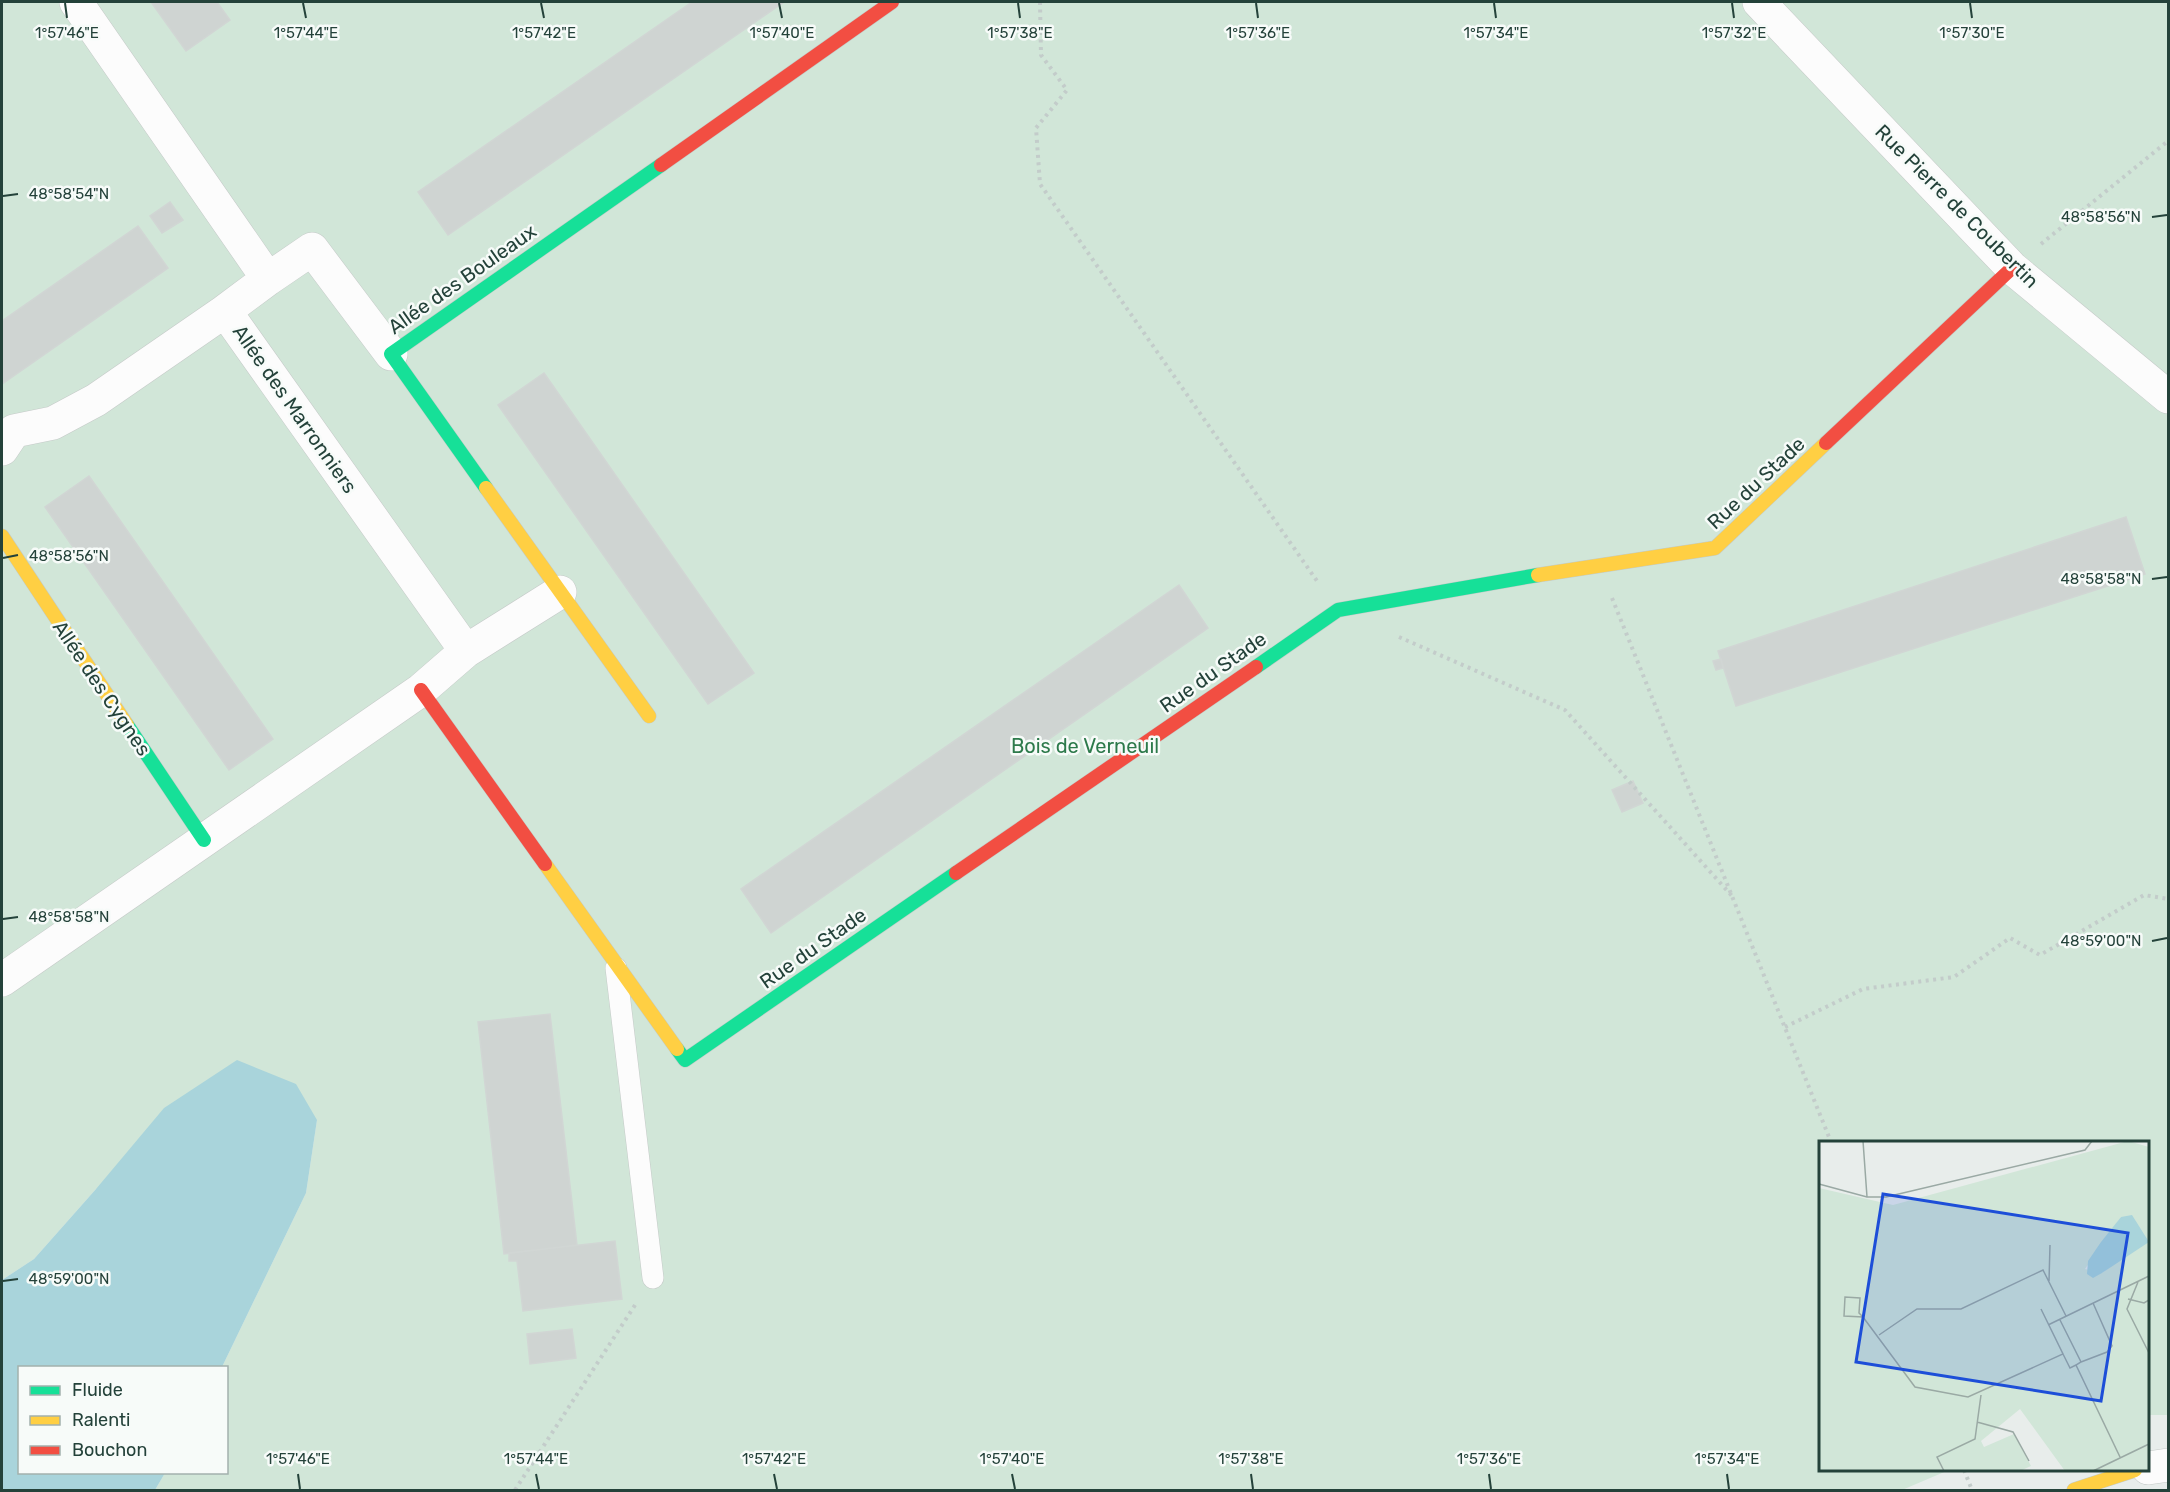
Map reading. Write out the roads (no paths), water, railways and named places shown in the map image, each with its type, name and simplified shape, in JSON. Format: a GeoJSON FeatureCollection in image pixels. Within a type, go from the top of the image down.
{"type":"FeatureCollection","features":[{"type":"Feature","properties":{"kind":"street"},"geometry":{"type":"LineString","coordinates":[[76,2],[268,279]]}},
{"type":"Feature","properties":{"kind":"street","name":"Allée des Bouleaux"},"geometry":{"type":"LineString","coordinates":[[649,716],[390,354],[892,2]]}},
{"type":"Feature","properties":{"kind":"street","name":"Rue Pierre de Coubertin"},"geometry":{"type":"LineString","coordinates":[[1759,2],[2012,268],[2169,397]]}},
{"type":"Feature","properties":{"kind":"street","name":"Allée des Marronniers"},"geometry":{"type":"LineString","coordinates":[[390,354],[312,249],[225,311],[466,651]]}},
{"type":"Feature","properties":{"kind":"street","name":"Rue du Stade"},"geometry":{"type":"LineString","coordinates":[[422,690],[685,1060],[1338,610],[1598,565],[1715,548],[2012,268]]}},
{"type":"Feature","properties":{"kind":"street"},"geometry":{"type":"LineString","coordinates":[[2,449],[14,431],[53,423],[96,400],[225,311]]}},
{"type":"Feature","properties":{"kind":"street","name":"Allée des Cygnes"},"geometry":{"type":"LineString","coordinates":[[2,536],[204,840]]}},
{"type":"Feature","properties":{"kind":"street"},"geometry":{"type":"LineString","coordinates":[[2,980],[422,690],[466,651],[560,592]]}},
{"type":"Feature","properties":{"kind":"street"},"geometry":{"type":"LineString","coordinates":[[2149,1468],[2169,1465]]}},
{"type":"Feature","properties":{"kind":"street"},"geometry":{"type":"LineString","coordinates":[[2074,1491],[2132,1471]]}},
{"type":"Feature","properties":{"kind":"lane"},"geometry":{"type":"LineString","coordinates":[[615,962],[653,1278]]}},
{"type":"Feature","properties":{"kind":"water"},"geometry":{"type":"Polygon","coordinates":[[[237,1060],[296,1084],[317,1120],[306,1193],[222,1366],[18,1366],[18,1474],[164,1474],[155,1490],[2,1490],[2,1280],[34,1259],[164,1108],[237,1060]]]}},
{"type":"Feature","properties":{"kind":"park label","name":"Bois de Verneuil"},"geometry":{"type":"Point","coordinates":[1085,746]}}]}
